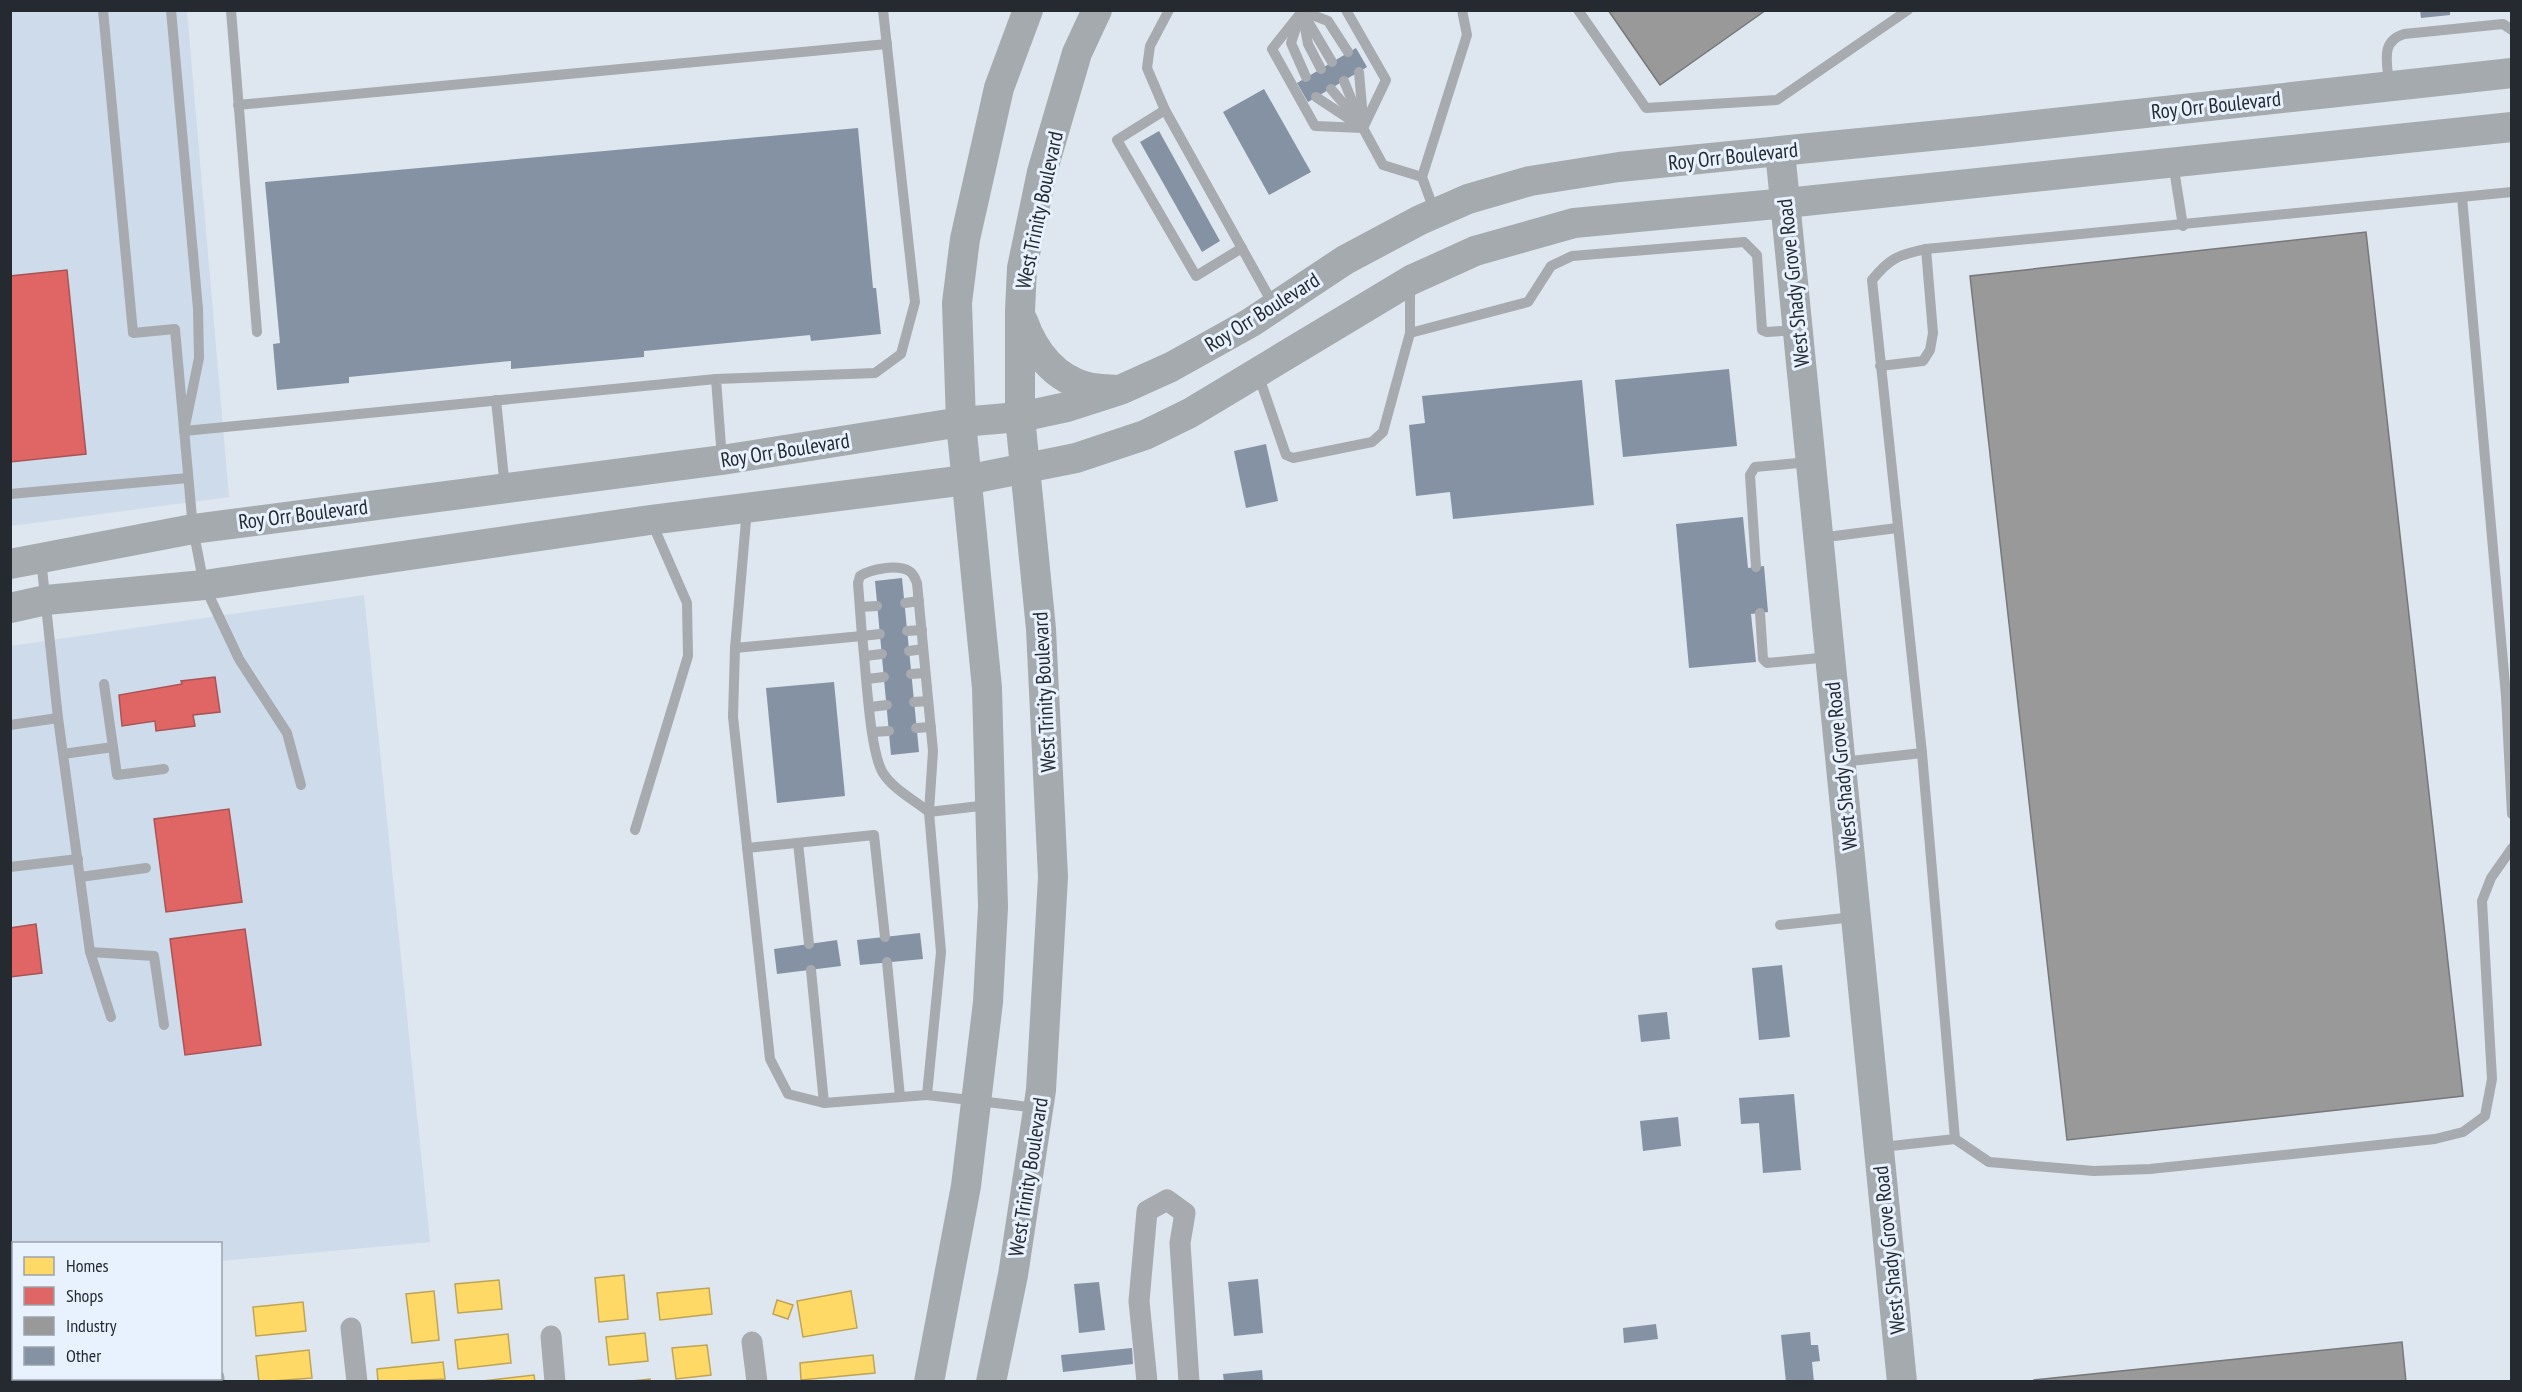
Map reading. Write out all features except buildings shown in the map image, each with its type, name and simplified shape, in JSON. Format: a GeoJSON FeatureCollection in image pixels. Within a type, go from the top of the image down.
{"type":"FeatureCollection","features":[{"type":"Feature","properties":{"kind":"main road"},"geometry":{"type":"LineString","coordinates":[[929,1382],[966,1186],[989,990],[993,907],[987,688],[961,422],[957,303],[965,239],[999,88],[1028,10]]}},
{"type":"Feature","properties":{"kind":"main road","name":"West Trinity Boulevard"},"geometry":{"type":"LineString","coordinates":[[992,1382],[1015,1263],[1039,1108],[1048,994],[1052,865],[1041,629],[1020,417],[1022,268],[1042,172],[1077,54],[1096,10]]}},
{"type":"Feature","properties":{"kind":"main road","name":"Roy Orr Boulevard"},"geometry":{"type":"LineString","coordinates":[[10,564],[194,528],[722,460],[961,422],[1020,417],[1067,407],[1120,390],[1171,367],[1250,322],[1345,260],[1436,213],[1468,200],[1530,181],[1619,167],[2511,73]]}},
{"type":"Feature","properties":{"kind":"main road"},"geometry":{"type":"LineString","coordinates":[[10,608],[46,600],[204,585],[650,519],[966,480],[1076,458],[1145,435],[1190,412],[1411,279],[1474,251],[1574,223],[2511,127]]}},
{"type":"Feature","properties":{"kind":"main road","name":"West Shady Grove Road"},"geometry":{"type":"LineString","coordinates":[[1780,151],[1902,1382]]}},
{"type":"Feature","properties":{"kind":"main road"},"geometry":{"type":"LineString","coordinates":[[1020,311],[1030,339],[1044,362],[1065,377],[1088,387],[1120,390]]}},
{"type":"Feature","properties":{"kind":"street"},"geometry":{"type":"LineString","coordinates":[[1147,1382],[1139,1301],[1142,1246],[1147,1211],[1167,1200],[1185,1213],[1180,1243],[1189,1382]]}},
{"type":"Feature","properties":{"kind":"street"},"geometry":{"type":"LineString","coordinates":[[351,1328],[357,1382]]}},
{"type":"Feature","properties":{"kind":"street"},"geometry":{"type":"LineString","coordinates":[[551,1336],[555,1382]]}},
{"type":"Feature","properties":{"kind":"street"},"geometry":{"type":"LineString","coordinates":[[752,1342],[757,1382]]}},
{"type":"Feature","properties":{"kind":"lane"},"geometry":{"type":"LineString","coordinates":[[103,10],[133,333],[175,329],[194,528],[204,585],[239,659],[287,733],[301,785]]}},
{"type":"Feature","properties":{"kind":"lane"},"geometry":{"type":"LineString","coordinates":[[171,10],[198,309],[199,358],[184,431]]}},
{"type":"Feature","properties":{"kind":"lane"},"geometry":{"type":"LineString","coordinates":[[231,10],[257,332]]}},
{"type":"Feature","properties":{"kind":"lane"},"geometry":{"type":"LineString","coordinates":[[184,431],[716,379],[875,373],[902,354],[915,302],[883,10]]}},
{"type":"Feature","properties":{"kind":"lane"},"geometry":{"type":"LineString","coordinates":[[1169,10],[1150,46],[1147,68],[1165,110],[1274,306]]}},
{"type":"Feature","properties":{"kind":"lane"},"geometry":{"type":"LineString","coordinates":[[1346,10],[1386,80],[1364,128]]}},
{"type":"Feature","properties":{"kind":"lane"},"geometry":{"type":"LineString","coordinates":[[1436,213],[1422,177],[1467,35],[1462,10]]}},
{"type":"Feature","properties":{"kind":"lane"},"geometry":{"type":"LineString","coordinates":[[1578,10],[1646,108],[1777,100],[1908,10]]}},
{"type":"Feature","properties":{"kind":"lane"},"geometry":{"type":"LineString","coordinates":[[1302,11],[1272,49],[1315,126],[1364,128]]}},
{"type":"Feature","properties":{"kind":"lane"},"geometry":{"type":"LineString","coordinates":[[1302,11],[1328,21],[1348,52]]}},
{"type":"Feature","properties":{"kind":"lane"},"geometry":{"type":"LineString","coordinates":[[1302,11],[1332,62]]}},
{"type":"Feature","properties":{"kind":"lane"},"geometry":{"type":"LineString","coordinates":[[1302,11],[1308,44],[1321,69]]}},
{"type":"Feature","properties":{"kind":"lane"},"geometry":{"type":"LineString","coordinates":[[1302,11],[1291,43],[1306,77]]}},
{"type":"Feature","properties":{"kind":"lane"},"geometry":{"type":"LineString","coordinates":[[2389,86],[2386,48],[2394,37],[2503,24],[2511,30]]}},
{"type":"Feature","properties":{"kind":"lane"},"geometry":{"type":"LineString","coordinates":[[238,105],[887,44]]}},
{"type":"Feature","properties":{"kind":"lane"},"geometry":{"type":"LineString","coordinates":[[1359,72],[1364,128]]}},
{"type":"Feature","properties":{"kind":"lane"},"geometry":{"type":"LineString","coordinates":[[1344,81],[1383,165],[1422,177]]}},
{"type":"Feature","properties":{"kind":"lane"},"geometry":{"type":"LineString","coordinates":[[1331,88],[1364,128]]}},
{"type":"Feature","properties":{"kind":"lane"},"geometry":{"type":"LineString","coordinates":[[1316,97],[1364,128]]}},
{"type":"Feature","properties":{"kind":"lane"},"geometry":{"type":"LineString","coordinates":[[1165,110],[1117,140],[1196,276],[1242,248]]}},
{"type":"Feature","properties":{"kind":"lane"},"geometry":{"type":"LineString","coordinates":[[2173,163],[2183,226]]}},
{"type":"Feature","properties":{"kind":"lane"},"geometry":{"type":"LineString","coordinates":[[1955,1139],[1922,753],[1872,280],[1886,263],[1900,255],[1926,249],[2183,226],[2511,192]]}},
{"type":"Feature","properties":{"kind":"lane"},"geometry":{"type":"LineString","coordinates":[[2462,197],[2506,696],[2511,814]]}},
{"type":"Feature","properties":{"kind":"lane"},"geometry":{"type":"LineString","coordinates":[[1410,333],[1528,302],[1551,266],[1572,256],[1744,242],[1757,255],[1762,330],[1767,332],[1798,329]]}},
{"type":"Feature","properties":{"kind":"lane"},"geometry":{"type":"LineString","coordinates":[[1880,366],[1923,361],[1930,350],[1933,333],[1926,249]]}},
{"type":"Feature","properties":{"kind":"lane"},"geometry":{"type":"LineString","coordinates":[[1258,373],[1286,455],[1293,458],[1372,442],[1383,432],[1410,333],[1411,279]]}},
{"type":"Feature","properties":{"kind":"lane"},"geometry":{"type":"LineString","coordinates":[[716,379],[722,460]]}},
{"type":"Feature","properties":{"kind":"lane"},"geometry":{"type":"LineString","coordinates":[[496,400],[505,488]]}},
{"type":"Feature","properties":{"kind":"lane"},"geometry":{"type":"LineString","coordinates":[[1756,567],[1750,475],[1755,467],[1811,462]]}},
{"type":"Feature","properties":{"kind":"lane"},"geometry":{"type":"LineString","coordinates":[[10,494],[189,478]]}},
{"type":"Feature","properties":{"kind":"lane"},"geometry":{"type":"LineString","coordinates":[[747,508],[735,648],[733,717],[770,1059],[788,1094],[824,1103],[927,1095],[1039,1108]]}},
{"type":"Feature","properties":{"kind":"lane"},"geometry":{"type":"LineString","coordinates":[[634,830],[688,656],[687,603],[650,519]]}},
{"type":"Feature","properties":{"kind":"lane"},"geometry":{"type":"LineString","coordinates":[[1819,538],[1897,528]]}},
{"type":"Feature","properties":{"kind":"lane"},"geometry":{"type":"LineString","coordinates":[[41,559],[57,718],[90,952],[111,1017]]}},
{"type":"Feature","properties":{"kind":"lane"},"geometry":{"type":"LineString","coordinates":[[927,1095],[941,952],[929,812],[933,751],[917,583],[912,572],[902,568],[867,572],[860,576],[862,636],[874,750],[882,773],[929,812],[991,804]]}},
{"type":"Feature","properties":{"kind":"lane"},"geometry":{"type":"LineString","coordinates":[[904,603],[919,601]]}},
{"type":"Feature","properties":{"kind":"lane"},"geometry":{"type":"LineString","coordinates":[[860,607],[877,606]]}},
{"type":"Feature","properties":{"kind":"lane"},"geometry":{"type":"LineString","coordinates":[[1760,613],[1763,659],[1767,663],[1830,657]]}},
{"type":"Feature","properties":{"kind":"lane"},"geometry":{"type":"LineString","coordinates":[[907,631],[922,630]]}},
{"type":"Feature","properties":{"kind":"lane"},"geometry":{"type":"LineString","coordinates":[[735,648],[880,634]]}},
{"type":"Feature","properties":{"kind":"lane"},"geometry":{"type":"LineString","coordinates":[[909,651],[923,649]]}},
{"type":"Feature","properties":{"kind":"lane"},"geometry":{"type":"LineString","coordinates":[[865,656],[882,654]]}},
{"type":"Feature","properties":{"kind":"lane"},"geometry":{"type":"LineString","coordinates":[[911,674],[926,673]]}},
{"type":"Feature","properties":{"kind":"lane"},"geometry":{"type":"LineString","coordinates":[[867,679],[884,677]]}},
{"type":"Feature","properties":{"kind":"lane"},"geometry":{"type":"LineString","coordinates":[[104,684],[117,775],[164,769]]}},
{"type":"Feature","properties":{"kind":"lane"},"geometry":{"type":"LineString","coordinates":[[914,702],[928,701]]}},
{"type":"Feature","properties":{"kind":"lane"},"geometry":{"type":"LineString","coordinates":[[870,707],[887,705]]}},
{"type":"Feature","properties":{"kind":"lane"},"geometry":{"type":"LineString","coordinates":[[10,725],[57,718]]}},
{"type":"Feature","properties":{"kind":"lane"},"geometry":{"type":"LineString","coordinates":[[916,728],[931,727]]}},
{"type":"Feature","properties":{"kind":"lane"},"geometry":{"type":"LineString","coordinates":[[873,732],[889,731]]}},
{"type":"Feature","properties":{"kind":"lane"},"geometry":{"type":"LineString","coordinates":[[63,754],[112,747]]}},
{"type":"Feature","properties":{"kind":"lane"},"geometry":{"type":"LineString","coordinates":[[1840,762],[1922,753]]}},
{"type":"Feature","properties":{"kind":"lane"},"geometry":{"type":"LineString","coordinates":[[747,849],[874,836],[885,937]]}},
{"type":"Feature","properties":{"kind":"lane"},"geometry":{"type":"LineString","coordinates":[[798,843],[808,944]]}},
{"type":"Feature","properties":{"kind":"lane"},"geometry":{"type":"LineString","coordinates":[[1879,1148],[1955,1139],[1989,1162],[2094,1171],[2174,1167],[2435,1139],[2463,1132],[2485,1116],[2492,1079],[2482,901],[2491,878],[2511,848]]}},
{"type":"Feature","properties":{"kind":"lane"},"geometry":{"type":"LineString","coordinates":[[10,867],[78,859]]}},
{"type":"Feature","properties":{"kind":"lane"},"geometry":{"type":"LineString","coordinates":[[80,877],[146,868]]}},
{"type":"Feature","properties":{"kind":"lane"},"geometry":{"type":"LineString","coordinates":[[1779,925],[1856,917]]}},
{"type":"Feature","properties":{"kind":"lane"},"geometry":{"type":"LineString","coordinates":[[90,952],[154,956],[164,1025]]}},
{"type":"Feature","properties":{"kind":"lane"},"geometry":{"type":"LineString","coordinates":[[886,962],[900,1097]]}},
{"type":"Feature","properties":{"kind":"lane"},"geometry":{"type":"LineString","coordinates":[[811,970],[824,1103]]}},
{"type":"Feature","properties":{"kind":"shaded area"},"geometry":{"type":"Polygon","coordinates":[[[10,11],[187,11],[229,497],[11,526],[10,11]]]}},
{"type":"Feature","properties":{"kind":"shaded area"},"geometry":{"type":"Polygon","coordinates":[[[364,595],[430,1242],[222,1261],[222,1242],[12,1242],[11,1284],[10,646],[364,595]]]}}]}
